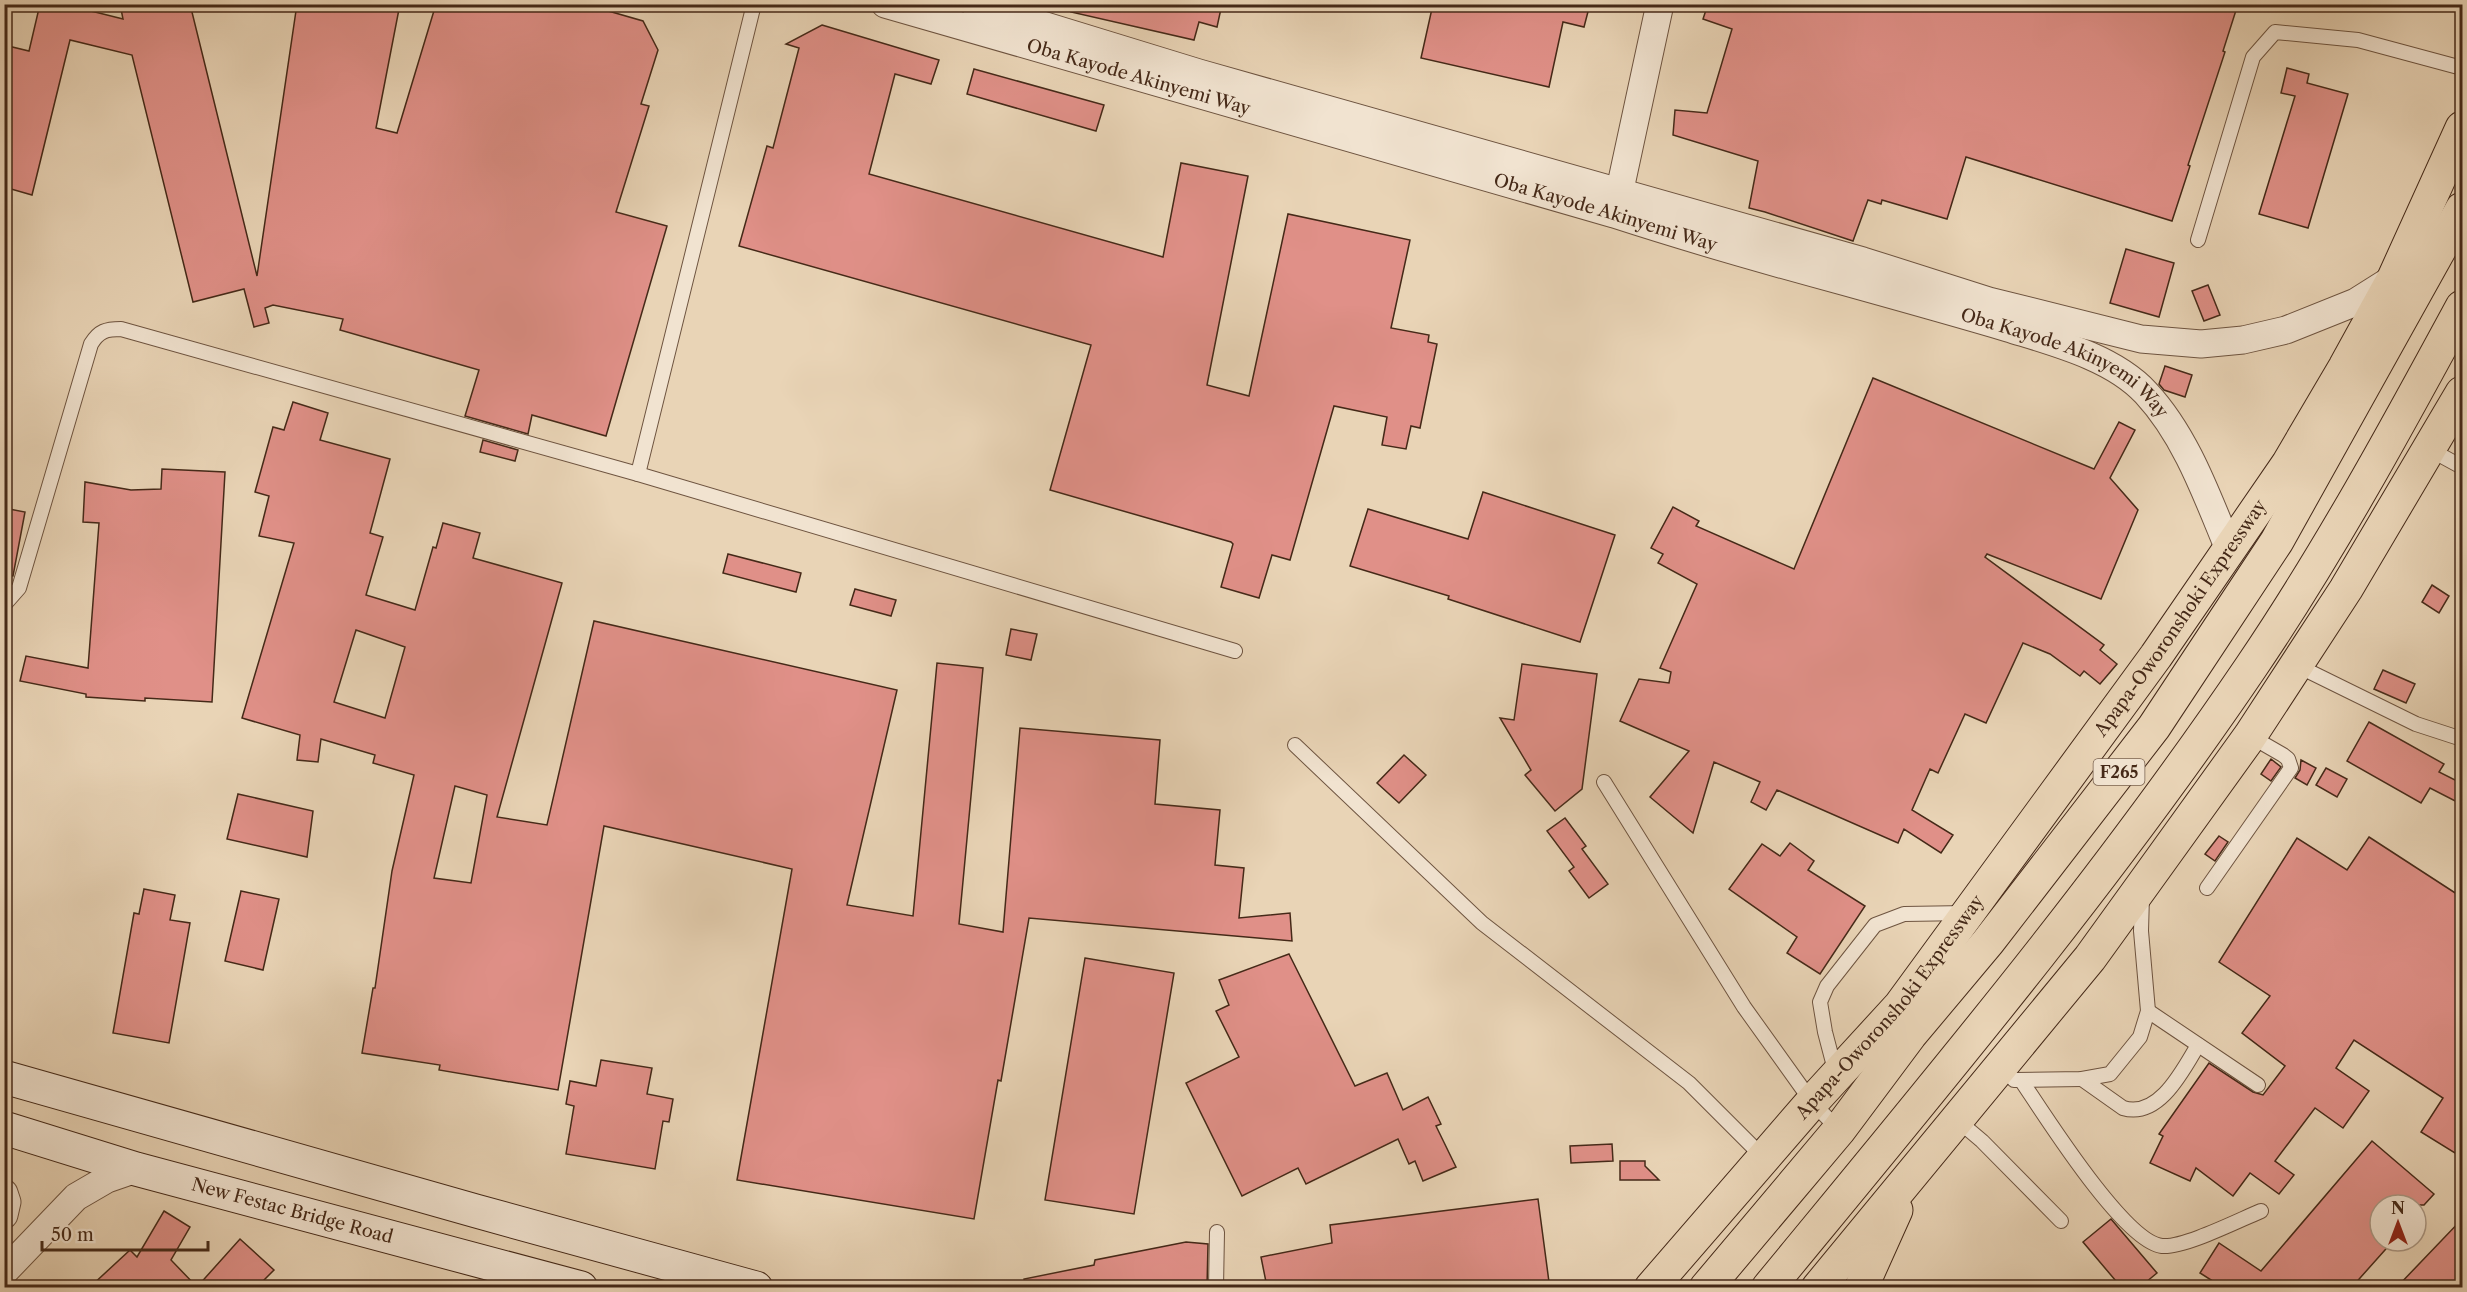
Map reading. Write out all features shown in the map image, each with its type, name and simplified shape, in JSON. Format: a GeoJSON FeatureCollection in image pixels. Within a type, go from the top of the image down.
{"type":"FeatureCollection","features":[{"type":"Feature","properties":{"kind":"main road","name":"Apapa-Oworonshoki Expressway"},"geometry":{"type":"LineString","coordinates":[[1651,1287],[1812,1102],[1900,1006],[2149,666],[2288,464],[2394,278],[2463,128]]}},
{"type":"Feature","properties":{"kind":"main road","name":"Apapa-Oworonshoki Expressway"},"geometry":{"type":"LineString","coordinates":[[1706,1287],[1839,1130],[1910,1035],[1988,942],[2154,727],[2277,541],[2463,209]]}},
{"type":"Feature","properties":{"kind":"main road","name":"F265"},"geometry":{"type":"LineString","coordinates":[[1768,1287],[2013,989],[2117,854],[2252,666],[2372,475],[2463,307]]}},
{"type":"Feature","properties":{"kind":"main road"},"geometry":{"type":"LineString","coordinates":[[1818,1287],[2090,958],[2142,886],[2250,736],[2346,590],[2463,393]]}},
{"type":"Feature","properties":{"kind":"main road"},"geometry":{"type":"LineString","coordinates":[[4,1077],[756,1287]]}},
{"type":"Feature","properties":{"kind":"main road","name":"New Festac Bridge Road"},"geometry":{"type":"LineString","coordinates":[[4,1128],[136,1169],[581,1287]]}},
{"type":"Feature","properties":{"kind":"main road"},"geometry":{"type":"LineString","coordinates":[[1861,1287],[1916,1168]]}},
{"type":"Feature","properties":{"kind":"main road"},"geometry":{"type":"LineString","coordinates":[[665,1263],[697,1287]]}},
{"type":"Feature","properties":{"kind":"street","name":"Oba Kayode Akinyemi Way"},"geometry":{"type":"LineString","coordinates":[[885,4],[1618,203],[1863,261],[1989,301],[2141,339],[2201,344],[2242,340],[2286,330],[2356,302],[2394,278]]}},
{"type":"Feature","properties":{"kind":"street","name":"Oba Kayode Akinyemi Way"},"geometry":{"type":"LineString","coordinates":[[975,4],[1618,203],[1720,248],[1969,316],[2052,342],[2122,372],[2146,393],[2168,422],[2197,472],[2229,549]]}},
{"type":"Feature","properties":{"kind":"street"},"geometry":{"type":"LineString","coordinates":[[1618,203],[1660,4]]}},
{"type":"Feature","properties":{"kind":"street"},"geometry":{"type":"LineString","coordinates":[[4,1272],[76,1197],[107,1179],[136,1169]]}},
{"type":"Feature","properties":{"kind":"street"},"geometry":{"type":"LineString","coordinates":[[4,1193],[7,1202],[4,1215]]}},
{"type":"Feature","properties":{"kind":"lane"},"geometry":{"type":"LineString","coordinates":[[638,474],[754,4]]}},
{"type":"Feature","properties":{"kind":"lane"},"geometry":{"type":"LineString","coordinates":[[2198,240],[2253,57],[2275,32],[2358,40],[2463,68]]}},
{"type":"Feature","properties":{"kind":"lane"},"geometry":{"type":"LineString","coordinates":[[4,605],[20,588],[91,344],[98,334],[108,329],[121,329],[638,474],[1235,651]]}},
{"type":"Feature","properties":{"kind":"lane"},"geometry":{"type":"LineString","coordinates":[[2429,449],[2463,467]]}},
{"type":"Feature","properties":{"kind":"lane"},"geometry":{"type":"LineString","coordinates":[[2296,665],[2416,724],[2463,739]]}},
{"type":"Feature","properties":{"kind":"lane"},"geometry":{"type":"LineString","coordinates":[[2207,888],[2291,768],[2288,759],[2283,754],[2250,736]]}},
{"type":"Feature","properties":{"kind":"lane"},"geometry":{"type":"LineString","coordinates":[[1295,745],[1482,923],[1689,1083],[1764,1158]]}},
{"type":"Feature","properties":{"kind":"lane"},"geometry":{"type":"LineString","coordinates":[[1604,782],[1744,1006],[1812,1102],[1839,1130]]}},
{"type":"Feature","properties":{"kind":"lane"},"geometry":{"type":"LineString","coordinates":[[1988,1081],[2082,1080],[2110,1074],[2140,1037],[2148,1011],[2141,931],[2142,886]]}},
{"type":"Feature","properties":{"kind":"lane"},"geometry":{"type":"LineString","coordinates":[[1836,1076],[1820,1002],[1827,986],[1875,925],[1904,914],[1969,913]]}},
{"type":"Feature","properties":{"kind":"lane"},"geometry":{"type":"LineString","coordinates":[[2148,1011],[2258,1085]]}},
{"type":"Feature","properties":{"kind":"lane"},"geometry":{"type":"LineString","coordinates":[[2082,1080],[2123,1108],[2131,1111],[2150,1107],[2172,1085],[2198,1045]]}},
{"type":"Feature","properties":{"kind":"lane"},"geometry":{"type":"LineString","coordinates":[[2021,1080],[2101,1197],[2149,1243],[2164,1246],[2183,1243],[2261,1211]]}},
{"type":"Feature","properties":{"kind":"lane"},"geometry":{"type":"LineString","coordinates":[[1956,1119],[1982,1141],[2061,1221]]}},
{"type":"Feature","properties":{"kind":"lane"},"geometry":{"type":"LineString","coordinates":[[1216,1287],[1217,1232]]}},
{"type":"Feature","properties":{"kind":"building"},"geometry":{"type":"Polygon","coordinates":[[[40,4],[63,4],[123,19],[120,4],[190,4],[257,276],[297,4],[400,4],[376,128],[397,133],[436,4],[584,4],[643,21],[658,50],[641,104],[649,106],[616,212],[667,226],[606,436],[532,415],[528,434],[465,416],[479,370],[340,330],[343,319],[273,305],[265,308],[269,323],[254,327],[244,289],[193,302],[132,55],[70,40],[32,195],[4,187],[4,45],[29,51],[40,4]]]}},
{"type":"Feature","properties":{"kind":"building"},"geometry":{"type":"Polygon","coordinates":[[[1072,4],[1222,4],[1217,27],[1199,22],[1194,40],[1071,12],[1072,4]]]}},
{"type":"Feature","properties":{"kind":"building"},"geometry":{"type":"Polygon","coordinates":[[[1433,4],[1590,4],[1584,27],[1563,22],[1549,87],[1421,58],[1433,4]]]}},
{"type":"Feature","properties":{"kind":"building"},"geometry":{"type":"Polygon","coordinates":[[[1708,4],[2238,4],[2172,221],[1966,157],[1947,219],[1882,200],[1881,204],[1868,200],[1853,241],[1749,208],[1758,161],[1673,135],[1675,110],[1707,113],[1732,29],[1703,19],[1708,4]]]}},
{"type":"Feature","properties":{"kind":"building"},"geometry":{"type":"Polygon","coordinates":[[[822,25],[939,60],[931,84],[895,74],[869,174],[1163,257],[1181,163],[1248,176],[1207,385],[1249,396],[1288,214],[1410,240],[1391,328],[1429,335],[1428,342],[1437,344],[1420,428],[1411,426],[1406,449],[1382,445],[1387,417],[1334,406],[1290,560],[1272,555],[1259,598],[1221,587],[1233,544],[1231,542],[1050,490],[1091,345],[739,246],[767,146],[773,148],[799,48],[786,44],[822,25]]]}},
{"type":"Feature","properties":{"kind":"building"},"geometry":{"type":"Polygon","coordinates":[[[2287,68],[2309,74],[2307,83],[2348,94],[2308,228],[2259,214],[2295,96],[2281,93],[2287,68]]]}},
{"type":"Feature","properties":{"kind":"building"},"geometry":{"type":"Polygon","coordinates":[[[974,69],[1104,105],[1096,131],[967,94],[974,69]]]}},
{"type":"Feature","properties":{"kind":"building"},"geometry":{"type":"Polygon","coordinates":[[[2126,249],[2174,263],[2159,317],[2110,303],[2126,249]]]}},
{"type":"Feature","properties":{"kind":"building"},"geometry":{"type":"Polygon","coordinates":[[[2208,285],[2220,315],[2204,321],[2192,291],[2208,285]]]}},
{"type":"Feature","properties":{"kind":"building"},"geometry":{"type":"Polygon","coordinates":[[[2165,366],[2192,375],[2185,397],[2164,390],[2159,384],[2165,366]]]}},
{"type":"Feature","properties":{"kind":"building"},"geometry":{"type":"Polygon","coordinates":[[[1873,378],[2094,469],[2119,422],[2135,430],[2110,478],[2138,510],[2101,599],[1987,554],[1985,557],[2104,645],[2100,650],[2117,664],[2100,684],[2084,671],[2080,676],[2050,654],[2023,643],[1986,723],[1965,714],[1938,773],[1930,769],[1912,810],[1953,835],[1941,853],[1904,829],[1898,843],[1777,790],[1766,810],[1751,802],[1760,782],[1714,762],[1693,833],[1650,797],[1689,751],[1620,721],[1639,679],[1669,683],[1671,672],[1660,668],[1697,584],[1658,563],[1663,554],[1651,548],[1673,507],[1699,521],[1696,526],[1794,569],[1873,378]]]}},
{"type":"Feature","properties":{"kind":"building"},"geometry":{"type":"Polygon","coordinates":[[[293,402],[328,413],[320,440],[390,459],[370,533],[383,537],[366,595],[415,610],[433,547],[436,548],[443,523],[480,533],[473,558],[562,583],[497,817],[547,825],[594,621],[897,690],[847,905],[913,916],[937,663],[983,668],[959,924],[1003,932],[1020,728],[1160,740],[1155,804],[1220,810],[1215,865],[1244,868],[1239,918],[1290,913],[1292,941],[1029,918],[974,1219],[737,1180],[792,869],[604,826],[558,1090],[439,1070],[440,1065],[362,1053],[373,988],[375,988],[392,871],[414,775],[373,763],[375,755],[321,739],[318,762],[297,760],[300,735],[242,718],[294,543],[259,536],[269,496],[255,492],[273,427],[284,430],[293,402]],[[356,630],[334,702],[385,718],[405,647],[356,630]],[[455,786],[434,878],[471,883],[487,795],[455,786]]]}},
{"type":"Feature","properties":{"kind":"building"},"geometry":{"type":"Polygon","coordinates":[[[483,440],[518,450],[515,461],[480,452],[483,440]]]}},
{"type":"Feature","properties":{"kind":"building"},"geometry":{"type":"Polygon","coordinates":[[[162,469],[225,472],[212,702],[86,697],[86,694],[20,681],[26,656],[88,668],[99,523],[83,522],[85,482],[131,490],[161,489],[162,469]]]}},
{"type":"Feature","properties":{"kind":"building"},"geometry":{"type":"Polygon","coordinates":[[[1483,492],[1615,535],[1580,642],[1448,599],[1449,596],[1350,566],[1368,509],[1468,539],[1483,492]]]}},
{"type":"Feature","properties":{"kind":"building"},"geometry":{"type":"Polygon","coordinates":[[[4,508],[25,512],[13,576],[4,575],[4,508]]]}},
{"type":"Feature","properties":{"kind":"building"},"geometry":{"type":"Polygon","coordinates":[[[728,554],[801,573],[796,592],[723,573],[728,554]]]}},
{"type":"Feature","properties":{"kind":"building"},"geometry":{"type":"Polygon","coordinates":[[[2432,585],[2449,596],[2439,613],[2422,602],[2432,585]]]}},
{"type":"Feature","properties":{"kind":"building"},"geometry":{"type":"Polygon","coordinates":[[[855,589],[896,600],[891,616],[850,605],[855,589]]]}},
{"type":"Feature","properties":{"kind":"building"},"geometry":{"type":"Polygon","coordinates":[[[1011,629],[1037,634],[1031,660],[1006,655],[1011,629]]]}},
{"type":"Feature","properties":{"kind":"building"},"geometry":{"type":"Polygon","coordinates":[[[1522,664],[1597,674],[1582,789],[1555,811],[1525,775],[1531,770],[1500,718],[1514,720],[1522,664]]]}},
{"type":"Feature","properties":{"kind":"building"},"geometry":{"type":"Polygon","coordinates":[[[2383,670],[2415,684],[2406,703],[2374,689],[2383,670]]]}},
{"type":"Feature","properties":{"kind":"building"},"geometry":{"type":"Polygon","coordinates":[[[2369,722],[2444,764],[2439,772],[2463,784],[2463,805],[2430,788],[2421,803],[2347,761],[2369,722]]]}},
{"type":"Feature","properties":{"kind":"building"},"geometry":{"type":"Polygon","coordinates":[[[1404,755],[1426,775],[1399,803],[1377,783],[1404,755]]]}},
{"type":"Feature","properties":{"kind":"building"},"geometry":{"type":"Polygon","coordinates":[[[2271,759],[2281,767],[2271,781],[2261,774],[2271,759]]]}},
{"type":"Feature","properties":{"kind":"building"},"geometry":{"type":"Polygon","coordinates":[[[2301,760],[2316,768],[2307,785],[2295,778],[2300,770],[2301,760]]]}},
{"type":"Feature","properties":{"kind":"building"},"geometry":{"type":"Polygon","coordinates":[[[2326,768],[2347,779],[2337,797],[2316,785],[2326,768]]]}},
{"type":"Feature","properties":{"kind":"building"},"geometry":{"type":"Polygon","coordinates":[[[238,794],[313,811],[307,857],[227,839],[238,794]]]}},
{"type":"Feature","properties":{"kind":"building"},"geometry":{"type":"Polygon","coordinates":[[[1565,818],[1586,846],[1582,849],[1608,884],[1589,898],[1569,871],[1574,867],[1547,831],[1565,818]]]}},
{"type":"Feature","properties":{"kind":"building"},"geometry":{"type":"Polygon","coordinates":[[[2219,836],[2228,842],[2215,861],[2205,854],[2219,836]]]}},
{"type":"Feature","properties":{"kind":"building"},"geometry":{"type":"Polygon","coordinates":[[[2369,837],[2463,898],[2463,1158],[2421,1132],[2443,1098],[2354,1040],[2336,1068],[2369,1091],[2343,1128],[2315,1108],[2275,1161],[2294,1175],[2279,1194],[2250,1173],[2233,1196],[2196,1168],[2190,1181],[2150,1163],[2163,1136],[2159,1134],[2209,1063],[2253,1092],[2263,1095],[2285,1066],[2242,1033],[2270,996],[2219,962],[2297,838],[2347,870],[2369,837]]]}},
{"type":"Feature","properties":{"kind":"building"},"geometry":{"type":"Polygon","coordinates":[[[1790,843],[1814,861],[1808,870],[1865,906],[1820,974],[1787,953],[1797,937],[1729,889],[1762,844],[1780,856],[1790,843]]]}},
{"type":"Feature","properties":{"kind":"building"},"geometry":{"type":"Polygon","coordinates":[[[144,889],[175,895],[170,920],[190,923],[169,1043],[113,1033],[134,913],[139,914],[144,889]]]}},
{"type":"Feature","properties":{"kind":"building"},"geometry":{"type":"Polygon","coordinates":[[[241,891],[279,899],[263,970],[225,961],[241,891]]]}},
{"type":"Feature","properties":{"kind":"building"},"geometry":{"type":"Polygon","coordinates":[[[1289,954],[1355,1086],[1387,1073],[1403,1110],[1428,1097],[1441,1124],[1436,1126],[1456,1167],[1423,1181],[1415,1161],[1409,1164],[1398,1139],[1306,1184],[1298,1168],[1242,1196],[1186,1083],[1239,1057],[1216,1011],[1229,1005],[1219,980],[1289,954]]]}},
{"type":"Feature","properties":{"kind":"building"},"geometry":{"type":"Polygon","coordinates":[[[1085,958],[1174,973],[1134,1214],[1045,1200],[1085,958]]]}},
{"type":"Feature","properties":{"kind":"building"},"geometry":{"type":"Polygon","coordinates":[[[601,1060],[652,1068],[647,1094],[673,1099],[669,1122],[663,1121],[655,1169],[566,1154],[574,1106],[566,1104],[570,1081],[596,1086],[601,1060]]]}},
{"type":"Feature","properties":{"kind":"building"},"geometry":{"type":"Polygon","coordinates":[[[2372,1141],[2434,1194],[2428,1201],[2428,1193],[2368,1193],[2368,1253],[2382,1253],[2352,1287],[2222,1287],[2200,1273],[2219,1243],[2261,1271],[2372,1141]]]}},
{"type":"Feature","properties":{"kind":"building"},"geometry":{"type":"Polygon","coordinates":[[[1612,1144],[1613,1161],[1571,1163],[1570,1146],[1612,1144]]]}},
{"type":"Feature","properties":{"kind":"building"},"geometry":{"type":"Polygon","coordinates":[[[1620,1161],[1645,1161],[1645,1166],[1659,1180],[1620,1180],[1620,1161]]]}},
{"type":"Feature","properties":{"kind":"building"},"geometry":{"type":"Polygon","coordinates":[[[1538,1199],[1549,1282],[1525,1285],[1525,1287],[1267,1287],[1261,1257],[1332,1243],[1330,1225],[1538,1199]]]}},
{"type":"Feature","properties":{"kind":"building"},"geometry":{"type":"Polygon","coordinates":[[[164,1211],[190,1227],[171,1260],[197,1287],[90,1287],[130,1250],[137,1257],[164,1211]]]}},
{"type":"Feature","properties":{"kind":"building"},"geometry":{"type":"Polygon","coordinates":[[[2463,1218],[2463,1287],[2397,1287],[2463,1218]]]}},
{"type":"Feature","properties":{"kind":"building"},"geometry":{"type":"Polygon","coordinates":[[[2111,1219],[2157,1273],[2140,1287],[2121,1287],[2083,1242],[2111,1219]]]}},
{"type":"Feature","properties":{"kind":"building"},"geometry":{"type":"Polygon","coordinates":[[[240,1239],[274,1270],[257,1287],[197,1287],[240,1239]]]}},
{"type":"Feature","properties":{"kind":"building"},"geometry":{"type":"Polygon","coordinates":[[[1186,1242],[1208,1244],[1207,1287],[1025,1287],[1024,1279],[1094,1265],[1095,1260],[1186,1242]]]}}]}
